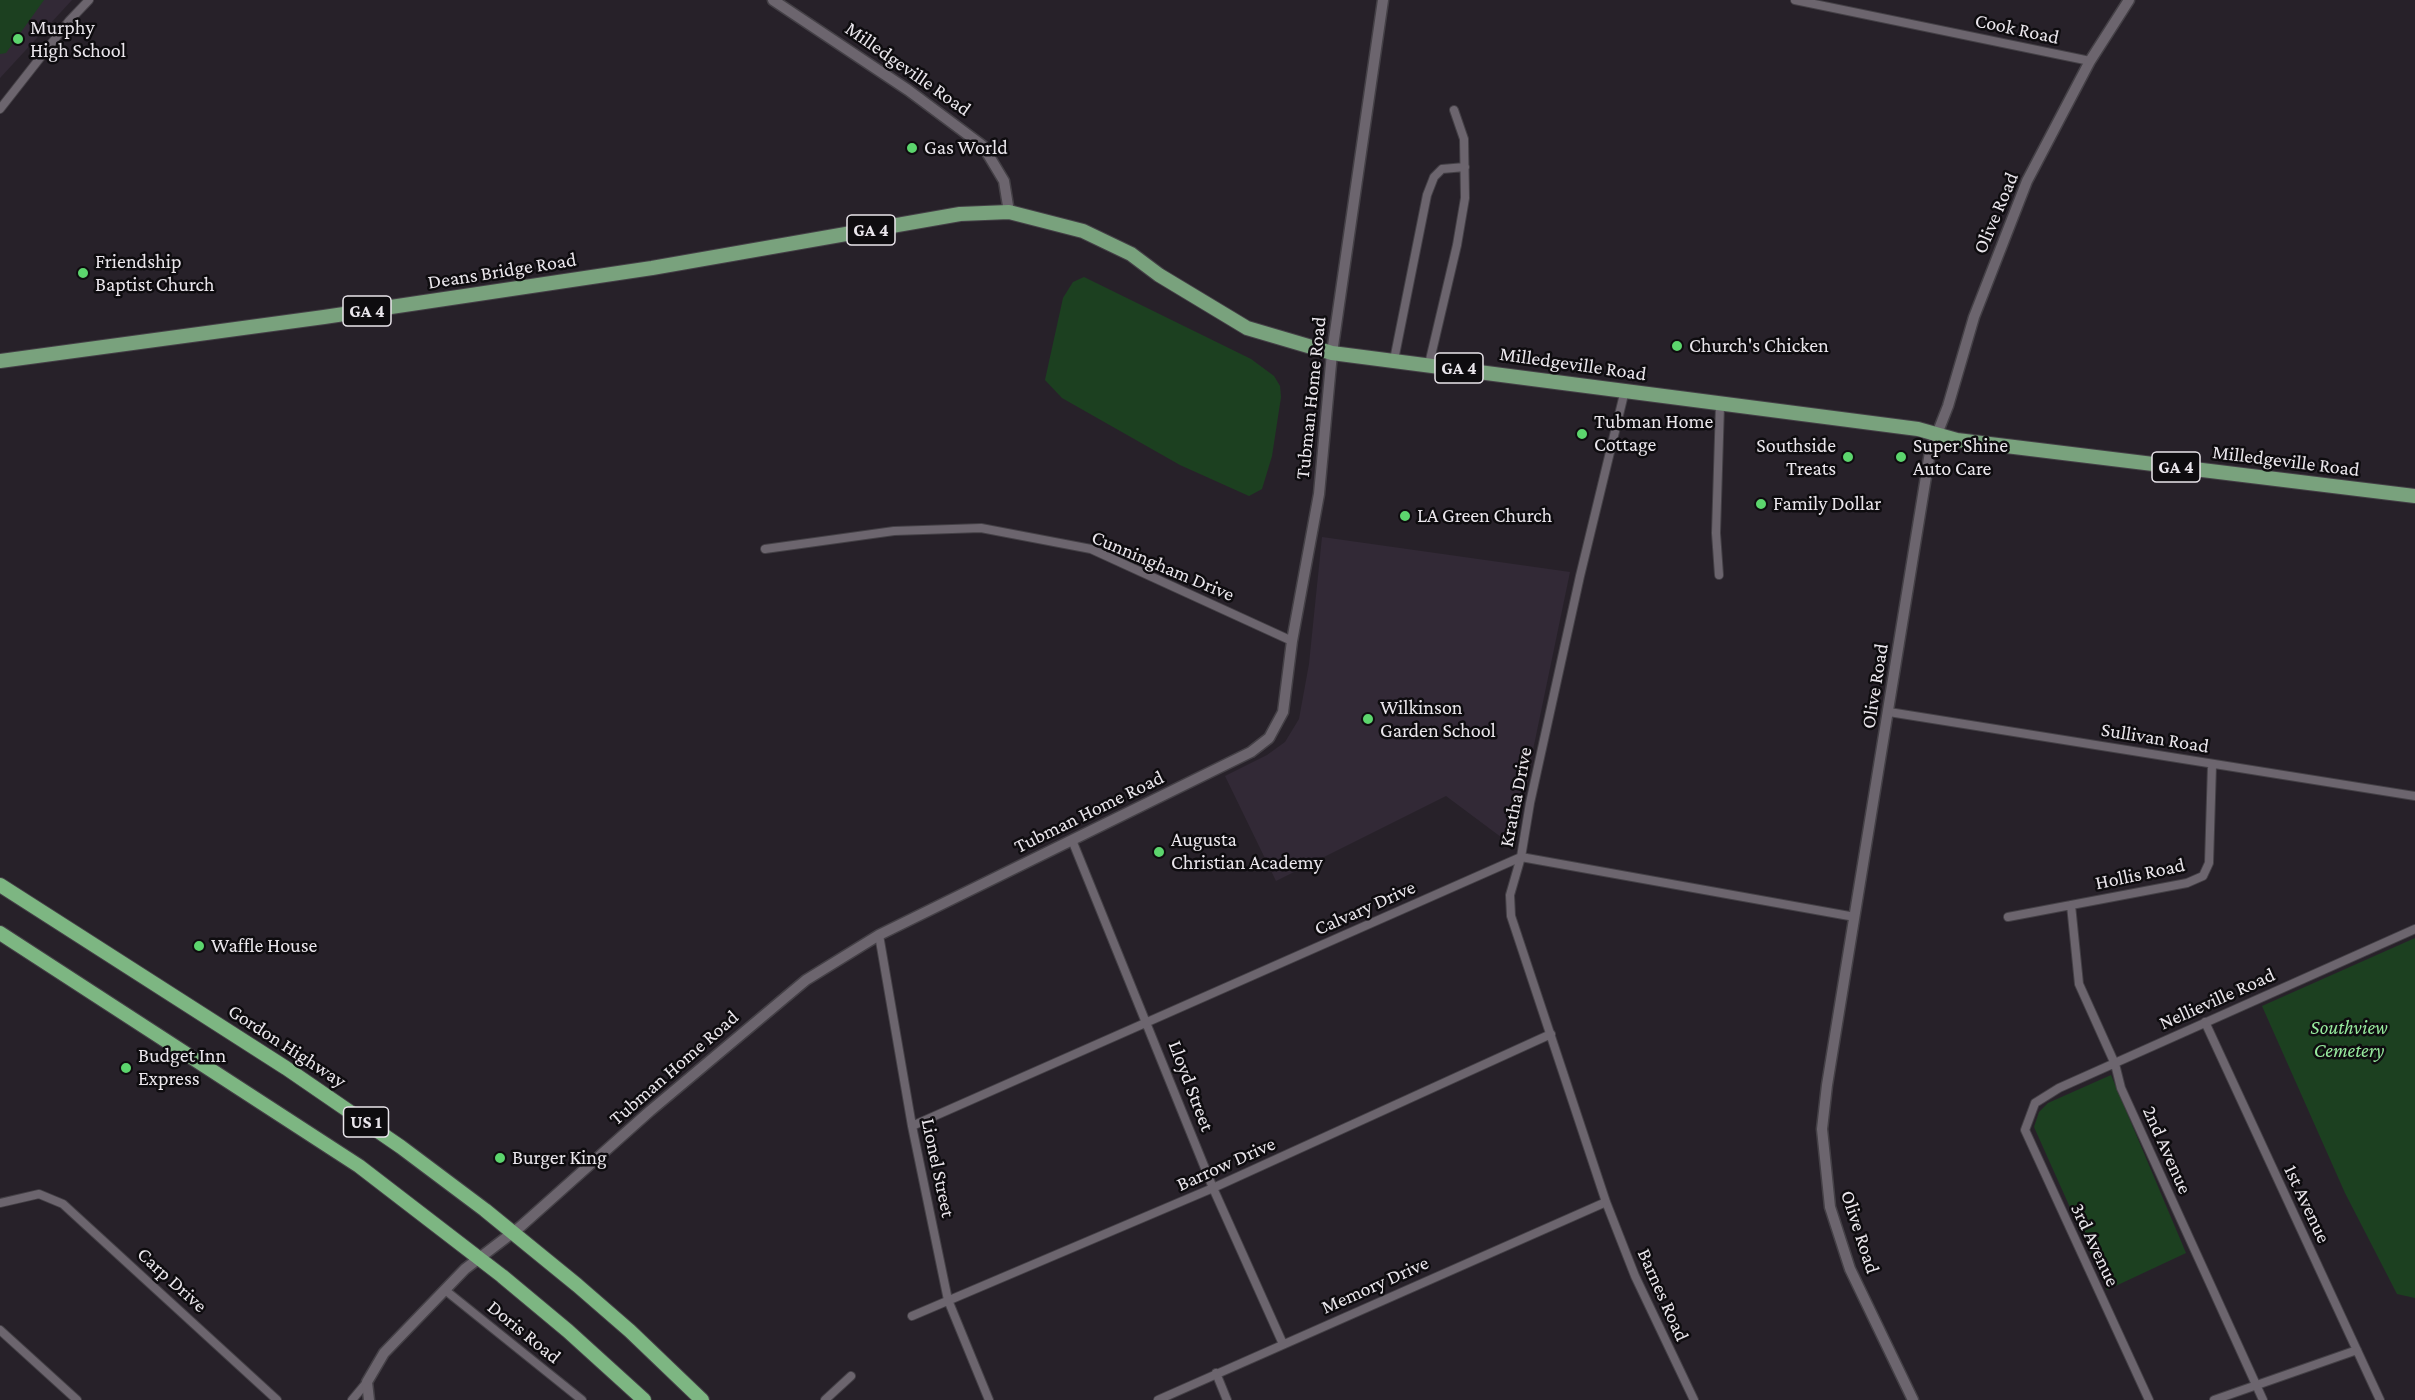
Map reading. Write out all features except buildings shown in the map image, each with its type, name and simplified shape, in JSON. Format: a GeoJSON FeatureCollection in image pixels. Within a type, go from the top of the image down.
{"type":"FeatureCollection","features":[{"type":"Feature","properties":{"kind":"highway","name":"Gordon Highway"},"geometry":{"type":"LineString","coordinates":[[0,885],[340,1104],[512,1232],[630,1331],[702,1400]]}},
{"type":"Feature","properties":{"kind":"highway","name":"US 1"},"geometry":{"type":"LineString","coordinates":[[0,933],[317,1137],[401,1197],[480,1258],[568,1331],[644,1400]]}},
{"type":"Feature","properties":{"kind":"main road","name":"Milledgeville Road"},"geometry":{"type":"LineString","coordinates":[[1009,212],[1083,231],[1131,254],[1159,275],[1247,328],[1332,353],[1918,429],[1957,440],[2415,496]]}},
{"type":"Feature","properties":{"kind":"main road","name":"Deans Bridge Road"},"geometry":{"type":"LineString","coordinates":[[0,361],[324,317],[652,268],[960,214],[1009,212]]}},
{"type":"Feature","properties":{"kind":"street"},"geometry":{"type":"LineString","coordinates":[[0,109],[69,21],[89,0]]}},
{"type":"Feature","properties":{"kind":"street","name":"Tubman Home Road"},"geometry":{"type":"LineString","coordinates":[[367,1382],[384,1353],[445,1290],[480,1258],[770,1008],[829,963],[879,935],[1251,752],[1269,738],[1283,712],[1289,682],[1292,641],[1319,494],[1332,353],[1383,0]]}},
{"type":"Feature","properties":{"kind":"street","name":"Cook Road"},"geometry":{"type":"LineString","coordinates":[[1795,0],[2090,61]]}},
{"type":"Feature","properties":{"kind":"street","name":"Olive Road"},"geometry":{"type":"LineString","coordinates":[[1913,1400],[1850,1269],[1826,1189],[1822,1129],[1824,1109],[1928,463],[1968,346],[1974,317],[2027,181],[2090,61],[2129,0]]}},
{"type":"Feature","properties":{"kind":"street","name":"Milledgeville Road"},"geometry":{"type":"LineString","coordinates":[[779,2],[908,90],[983,146],[1004,181],[1009,212]]}},
{"type":"Feature","properties":{"kind":"street"},"geometry":{"type":"LineString","coordinates":[[1429,364],[1457,245],[1465,198],[1464,139],[1454,110]]}},
{"type":"Feature","properties":{"kind":"street"},"geometry":{"type":"LineString","coordinates":[[1394,360],[1427,195],[1434,177],[1442,169],[1466,167]]}},
{"type":"Feature","properties":{"kind":"street","name":"Kratha Drive"},"geometry":{"type":"LineString","coordinates":[[1606,1202],[1511,916],[1510,895],[1521,857],[1580,576],[1625,390]]}},
{"type":"Feature","properties":{"kind":"street"},"geometry":{"type":"LineString","coordinates":[[1719,574],[1716,533],[1720,405]]}},
{"type":"Feature","properties":{"kind":"street","name":"Cunningham Drive"},"geometry":{"type":"LineString","coordinates":[[765,549],[894,531],[981,528],[1091,549],[1292,641]]}},
{"type":"Feature","properties":{"kind":"street","name":"Sullivan Road"},"geometry":{"type":"LineString","coordinates":[[1889,712],[2415,796]]}},
{"type":"Feature","properties":{"kind":"street","name":"Hollis Road"},"geometry":{"type":"LineString","coordinates":[[2008,917],[2187,883],[2203,876],[2209,863],[2212,765]]}},
{"type":"Feature","properties":{"kind":"street","name":"Lloyd Street"},"geometry":{"type":"LineString","coordinates":[[1072,840],[1214,1188],[1283,1344]]}},
{"type":"Feature","properties":{"kind":"street"},"geometry":{"type":"LineString","coordinates":[[1521,857],[1855,917]]}},
{"type":"Feature","properties":{"kind":"street","name":"Calvary Drive"},"geometry":{"type":"LineString","coordinates":[[912,1126],[1521,857]]}},
{"type":"Feature","properties":{"kind":"street","name":"2nd Avenue"},"geometry":{"type":"LineString","coordinates":[[2071,905],[2079,984],[2115,1064],[2121,1089],[2263,1400]]}},
{"type":"Feature","properties":{"kind":"street","name":"Nellieville Road"},"geometry":{"type":"LineString","coordinates":[[2035,1103],[2059,1088],[2415,929]]}},
{"type":"Feature","properties":{"kind":"street","name":"Lionel Street"},"geometry":{"type":"LineString","coordinates":[[879,935],[912,1126],[948,1300],[989,1400]]}},
{"type":"Feature","properties":{"kind":"street","name":"1st Avenue"},"geometry":{"type":"LineString","coordinates":[[2205,1022],[2380,1400]]}},
{"type":"Feature","properties":{"kind":"street","name":"Barrow Drive"},"geometry":{"type":"LineString","coordinates":[[912,1316],[1214,1188],[1551,1034]]}},
{"type":"Feature","properties":{"kind":"street","name":"3rd Avenue"},"geometry":{"type":"LineString","coordinates":[[2035,1103],[2025,1130],[2149,1400]]}},
{"type":"Feature","properties":{"kind":"street","name":"Carp Drive"},"geometry":{"type":"LineString","coordinates":[[0,1203],[39,1194],[63,1204],[272,1398]]}},
{"type":"Feature","properties":{"kind":"street","name":"Memory Drive"},"geometry":{"type":"LineString","coordinates":[[1158,1400],[1606,1202]]}},
{"type":"Feature","properties":{"kind":"street","name":"Barnes Road"},"geometry":{"type":"LineString","coordinates":[[1606,1202],[1635,1276],[1694,1400]]}},
{"type":"Feature","properties":{"kind":"street","name":"Doris Road"},"geometry":{"type":"LineString","coordinates":[[445,1290],[582,1400]]}},
{"type":"Feature","properties":{"kind":"street"},"geometry":{"type":"LineString","coordinates":[[0,1330],[77,1400]]}},
{"type":"Feature","properties":{"kind":"street"},"geometry":{"type":"LineString","coordinates":[[2214,1400],[2356,1350]]}},
{"type":"Feature","properties":{"kind":"street"},"geometry":{"type":"LineString","coordinates":[[1216,1373],[1227,1400]]}},
{"type":"Feature","properties":{"kind":"street"},"geometry":{"type":"LineString","coordinates":[[825,1400],[852,1376]]}},
{"type":"Feature","properties":{"kind":"street"},"geometry":{"type":"LineString","coordinates":[[352,1400],[367,1382]]}},
{"type":"Feature","properties":{"kind":"street"},"geometry":{"type":"LineString","coordinates":[[367,1382],[369,1400]]}},
{"type":"Feature","properties":{"kind":"shaded area","name":"Murphy High School"},"geometry":{"type":"Polygon","coordinates":[[[0,0],[72,0],[0,78],[0,0]]]}},
{"type":"Feature","properties":{"kind":"shaded area"},"geometry":{"type":"Polygon","coordinates":[[[1322,537],[1570,572],[1513,846],[1446,796],[1276,881],[1225,776],[1267,755],[1285,742],[1299,719],[1309,664],[1322,537]]]}},
{"type":"Feature","properties":{"kind":"green space"},"geometry":{"type":"Polygon","coordinates":[[[0,0],[44,0],[6,53],[0,54],[0,0]]]}},
{"type":"Feature","properties":{"kind":"green space"},"geometry":{"type":"Polygon","coordinates":[[[1084,277],[1251,359],[1274,376],[1280,386],[1281,397],[1272,456],[1262,489],[1249,496],[1180,465],[1062,398],[1045,380],[1063,298],[1073,282],[1084,277]]]}},
{"type":"Feature","properties":{"kind":"green space","name":"Southview Cemetery"},"geometry":{"type":"Polygon","coordinates":[[[2415,938],[2415,1298],[2397,1294],[2345,1193],[2262,1006],[2415,938]]]}},
{"type":"Feature","properties":{"kind":"green space"},"geometry":{"type":"Polygon","coordinates":[[[2111,1075],[2186,1253],[2107,1290],[2034,1127],[2039,1112],[2048,1103],[2111,1075]]]}},
{"type":"Feature","properties":{"kind":"place","name":"Murphy High School"},"geometry":{"type":"Point","coordinates":[18,39]}},
{"type":"Feature","properties":{"kind":"place","name":"Gas World"},"geometry":{"type":"Point","coordinates":[912,148]}},
{"type":"Feature","properties":{"kind":"place","name":"Friendship Baptist Church"},"geometry":{"type":"Point","coordinates":[83,273]}},
{"type":"Feature","properties":{"kind":"place","name":"Church's Chicken"},"geometry":{"type":"Point","coordinates":[1677,346]}},
{"type":"Feature","properties":{"kind":"place","name":"Tubman Home Cottage"},"geometry":{"type":"Point","coordinates":[1582,434]}},
{"type":"Feature","properties":{"kind":"place","name":"Southside Treats"},"geometry":{"type":"Point","coordinates":[1848,457]}},
{"type":"Feature","properties":{"kind":"place","name":"Super Shine Auto Care"},"geometry":{"type":"Point","coordinates":[1901,457]}},
{"type":"Feature","properties":{"kind":"place","name":"Family Dollar"},"geometry":{"type":"Point","coordinates":[1761,504]}},
{"type":"Feature","properties":{"kind":"place","name":"LA Green Church"},"geometry":{"type":"Point","coordinates":[1405,516]}},
{"type":"Feature","properties":{"kind":"place","name":"Wilkinson Garden School"},"geometry":{"type":"Point","coordinates":[1368,719]}},
{"type":"Feature","properties":{"kind":"place","name":"Augusta Christian Academy"},"geometry":{"type":"Point","coordinates":[1159,852]}},
{"type":"Feature","properties":{"kind":"place","name":"Waffle House"},"geometry":{"type":"Point","coordinates":[199,946]}},
{"type":"Feature","properties":{"kind":"place","name":"Budget Inn Express"},"geometry":{"type":"Point","coordinates":[126,1068]}},
{"type":"Feature","properties":{"kind":"place","name":"Burger King"},"geometry":{"type":"Point","coordinates":[500,1158]}}]}
